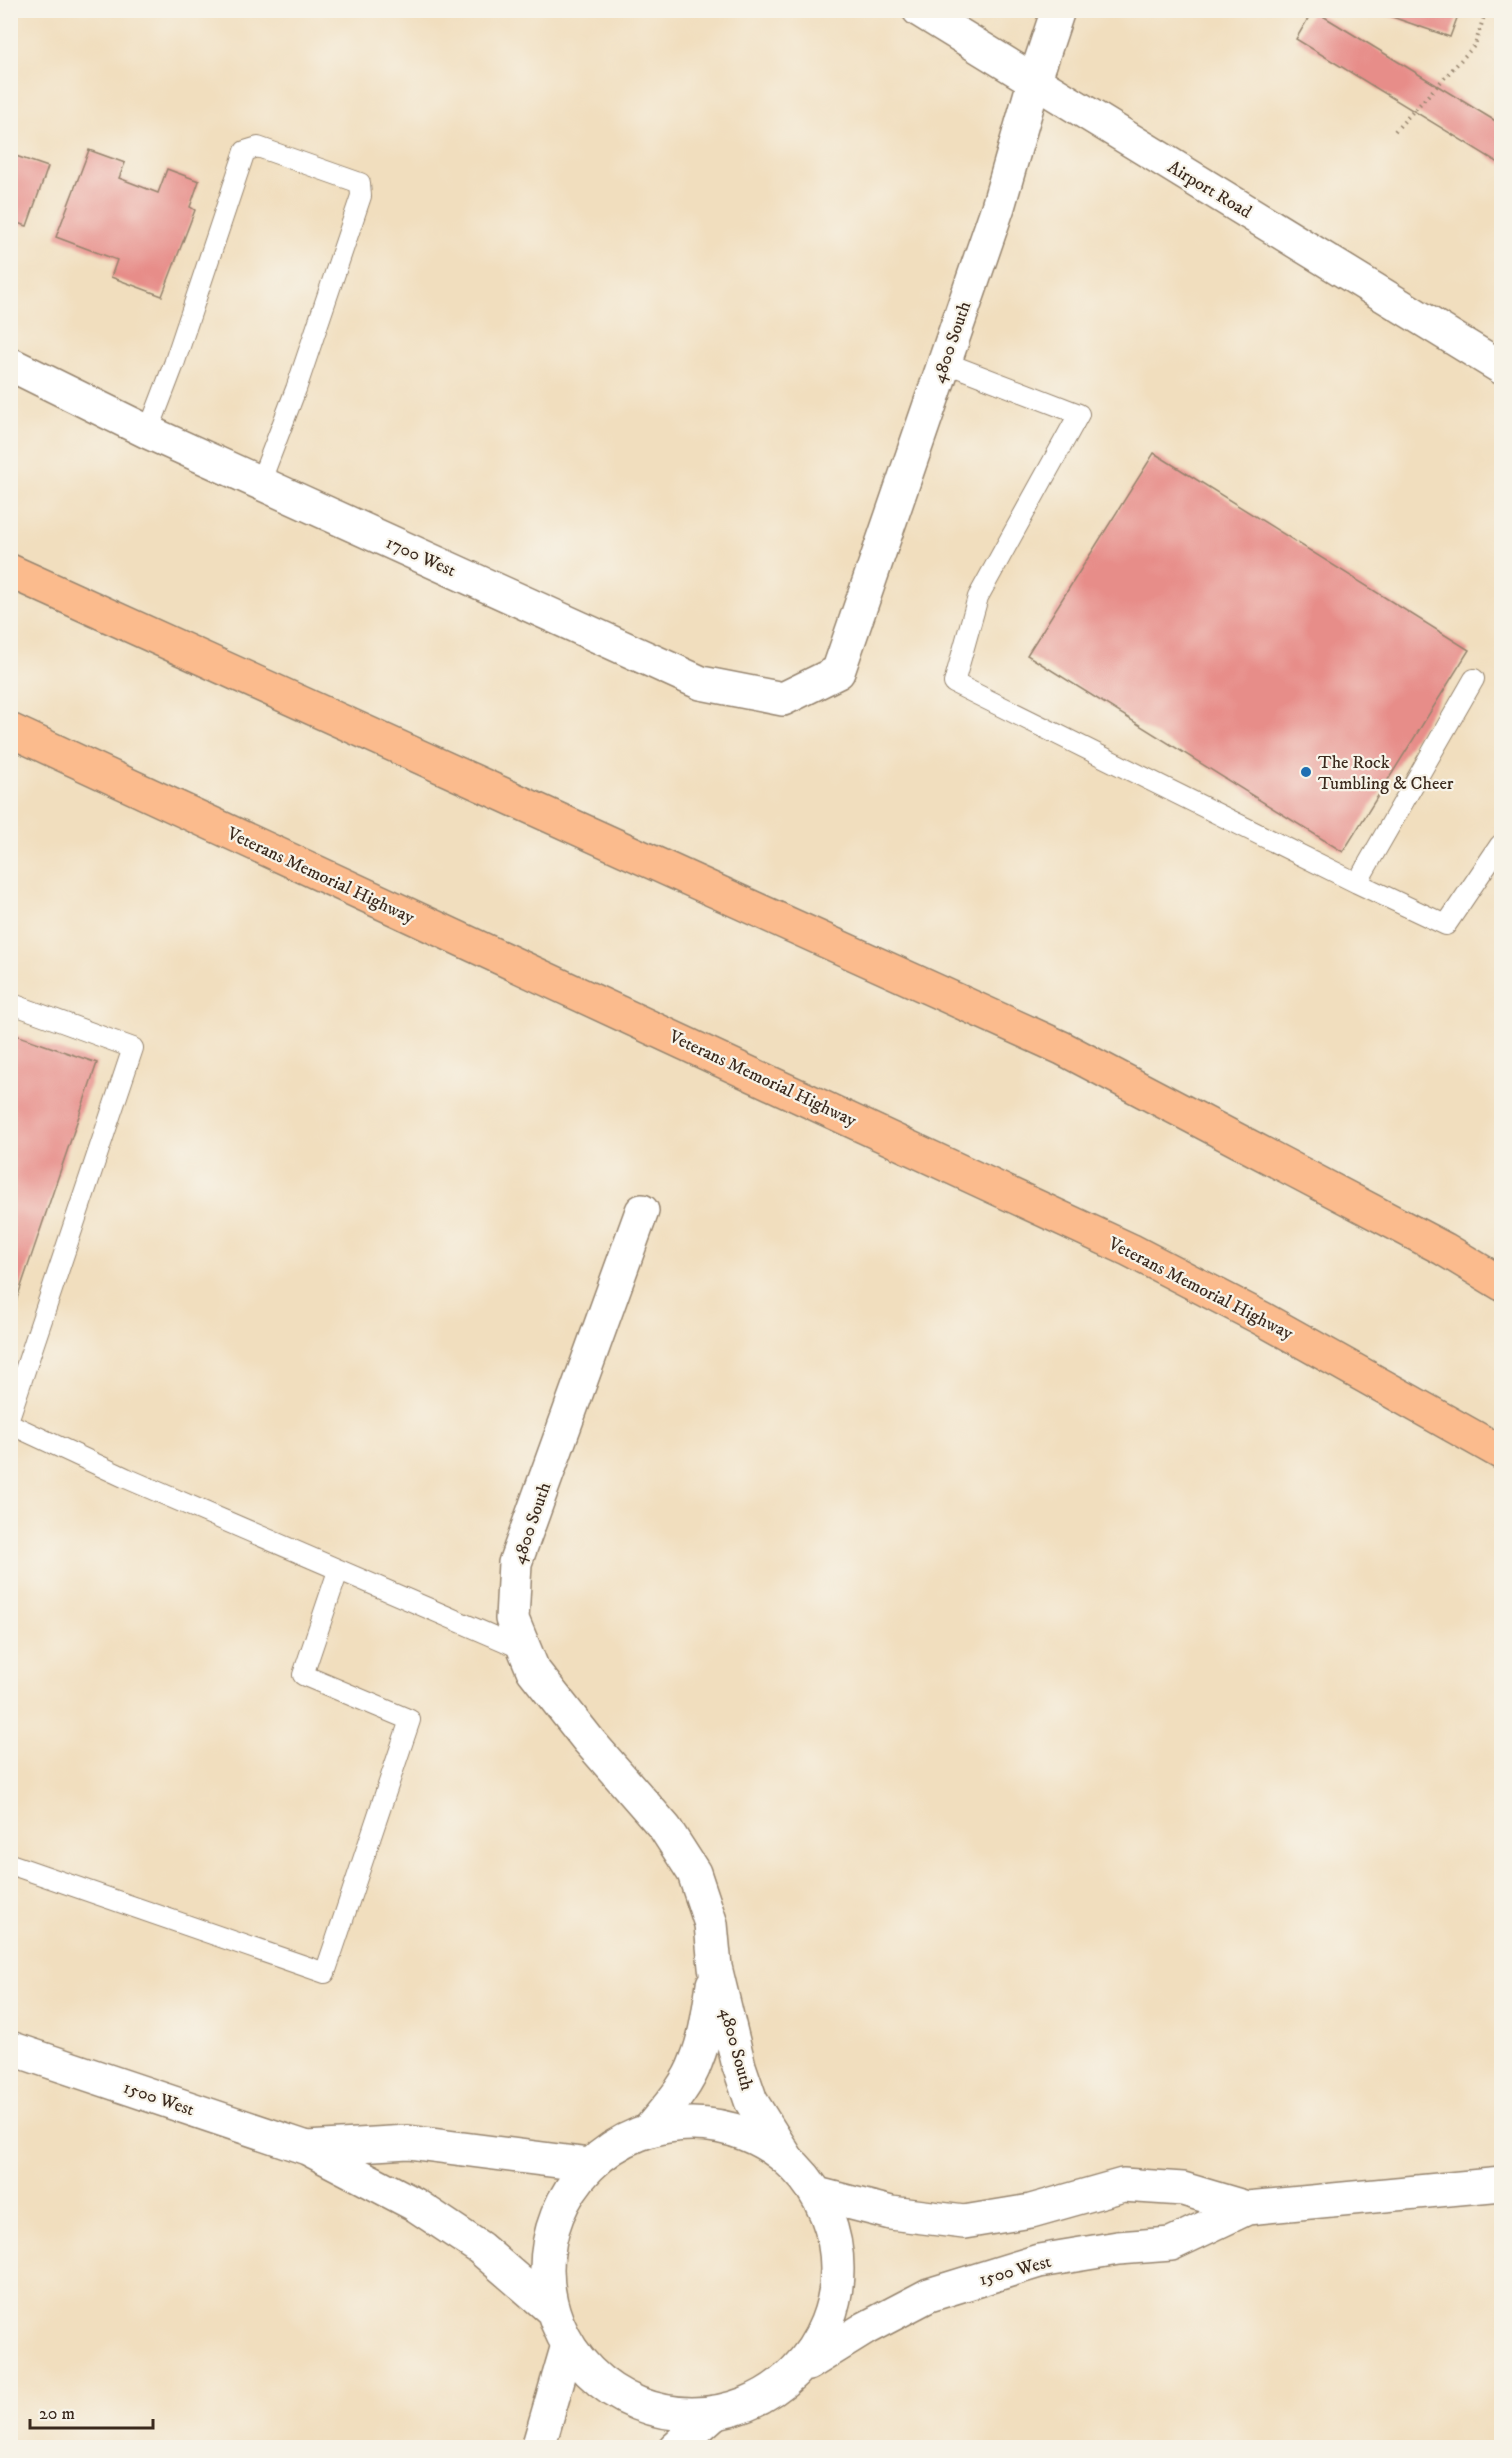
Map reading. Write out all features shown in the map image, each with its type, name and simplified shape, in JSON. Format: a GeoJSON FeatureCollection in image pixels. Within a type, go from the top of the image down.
{"type":"FeatureCollection","features":[{"type":"Feature","properties":{"kind":"highway"},"geometry":{"type":"LineString","coordinates":[[10,571],[1062,1047],[1444,1249],[1502,1284]]}},
{"type":"Feature","properties":{"kind":"highway","name":"Veterans Memorial Highway"},"geometry":{"type":"LineString","coordinates":[[10,730],[1130,1250],[1271,1323],[1502,1453]]}},
{"type":"Feature","properties":{"kind":"street","name":"Airport Road"},"geometry":{"type":"LineString","coordinates":[[919,10],[1502,368]]}},
{"type":"Feature","properties":{"kind":"street","name":"4800 South"},"geometry":{"type":"LineString","coordinates":[[838,672],[998,207],[1034,82],[1058,10]]}},
{"type":"Feature","properties":{"kind":"street","name":"1700 West"},"geometry":{"type":"LineString","coordinates":[[10,364],[148,432],[700,682],[783,699],[838,672]]}},
{"type":"Feature","properties":{"kind":"street","name":"4800 South"},"geometry":{"type":"LineString","coordinates":[[642,1211],[515,1563],[512,1619],[533,1670],[589,1741],[665,1828],[694,1873],[711,1924],[715,1967],[739,2066],[751,2101],[786,2157]]}},
{"type":"Feature","properties":{"kind":"street","name":"4800 South"},"geometry":{"type":"LineString","coordinates":[[648,2130],[677,2095],[696,2063],[708,2023],[715,1967]]}},
{"type":"Feature","properties":{"kind":"street","name":"1500 West"},"geometry":{"type":"LineString","coordinates":[[10,2048],[307,2148],[414,2204],[480,2248],[552,2310]]}},
{"type":"Feature","properties":{"kind":"street"},"geometry":{"type":"LineString","coordinates":[[696,2122],[744,2132],[786,2157],[817,2193],[835,2238],[837,2286],[824,2332],[796,2371],[758,2399],[713,2414],[671,2414],[630,2402],[595,2378],[568,2345],[552,2310],[546,2272],[551,2232],[566,2196],[590,2165],[617,2144],[648,2130],[696,2122]]}},
{"type":"Feature","properties":{"kind":"street","name":"1500 West"},"geometry":{"type":"LineString","coordinates":[[307,2148],[408,2142],[590,2165]]}},
{"type":"Feature","properties":{"kind":"street","name":"1500 West"},"geometry":{"type":"LineString","coordinates":[[796,2371],[866,2328],[929,2295],[1039,2261],[1118,2248],[1171,2244],[1247,2208],[1502,2184]]}},
{"type":"Feature","properties":{"kind":"street","name":"1500 West"},"geometry":{"type":"LineString","coordinates":[[817,2193],[891,2212],[964,2222],[1031,2211],[1122,2186],[1183,2189],[1247,2208]]}},
{"type":"Feature","properties":{"kind":"street"},"geometry":{"type":"LineString","coordinates":[[538,2448],[568,2345]]}},
{"type":"Feature","properties":{"kind":"street"},"geometry":{"type":"LineString","coordinates":[[675,2448],[713,2414]]}},
{"type":"Feature","properties":{"kind":"lane"},"geometry":{"type":"LineString","coordinates":[[148,432],[174,364],[245,152],[258,147],[360,183],[361,196],[296,389],[260,483]]}},
{"type":"Feature","properties":{"kind":"lane"},"geometry":{"type":"LineString","coordinates":[[944,362],[1079,414],[978,597],[954,683],[1446,925],[1500,845],[1502,846]]}},
{"type":"Feature","properties":{"kind":"lane"},"geometry":{"type":"LineString","coordinates":[[1357,883],[1474,679]]}},
{"type":"Feature","properties":{"kind":"lane"},"geometry":{"type":"LineString","coordinates":[[10,1003],[134,1048],[10,1415]]}},
{"type":"Feature","properties":{"kind":"lane"},"geometry":{"type":"LineString","coordinates":[[10,1424],[126,1478],[525,1650]]}},
{"type":"Feature","properties":{"kind":"lane"},"geometry":{"type":"LineString","coordinates":[[10,1864],[325,1973],[410,1720],[303,1675],[338,1571]]}},
{"type":"Feature","properties":{"kind":"path"},"geometry":{"type":"LineString","coordinates":[[1395,131],[1474,45],[1486,10]]}},
{"type":"Feature","properties":{"kind":"building"},"geometry":{"type":"Polygon","coordinates":[[[1313,10],[1502,125],[1502,165],[1296,39],[1313,10]]]}},
{"type":"Feature","properties":{"kind":"building"},"geometry":{"type":"Polygon","coordinates":[[[1372,10],[1460,10],[1450,37],[1372,10]]]}},
{"type":"Feature","properties":{"kind":"building"},"geometry":{"type":"Polygon","coordinates":[[[89,150],[125,163],[119,178],[158,193],[167,169],[199,181],[190,207],[195,210],[162,296],[111,277],[117,260],[56,237],[89,150]]]}},
{"type":"Feature","properties":{"kind":"building"},"geometry":{"type":"Polygon","coordinates":[[[10,154],[48,167],[27,226],[10,221],[10,154]]]}},
{"type":"Feature","properties":{"kind":"building"},"geometry":{"type":"Polygon","coordinates":[[[1154,453],[1469,650],[1343,852],[1027,655],[1154,453]]]}},
{"type":"Feature","properties":{"kind":"building"},"geometry":{"type":"Polygon","coordinates":[[[10,1033],[97,1063],[11,1316],[10,1316],[10,1033]]]}},
{"type":"Feature","properties":{"kind":"place","name":"The Rock Tumbling & Cheer"},"geometry":{"type":"Point","coordinates":[1306,772]}}]}
